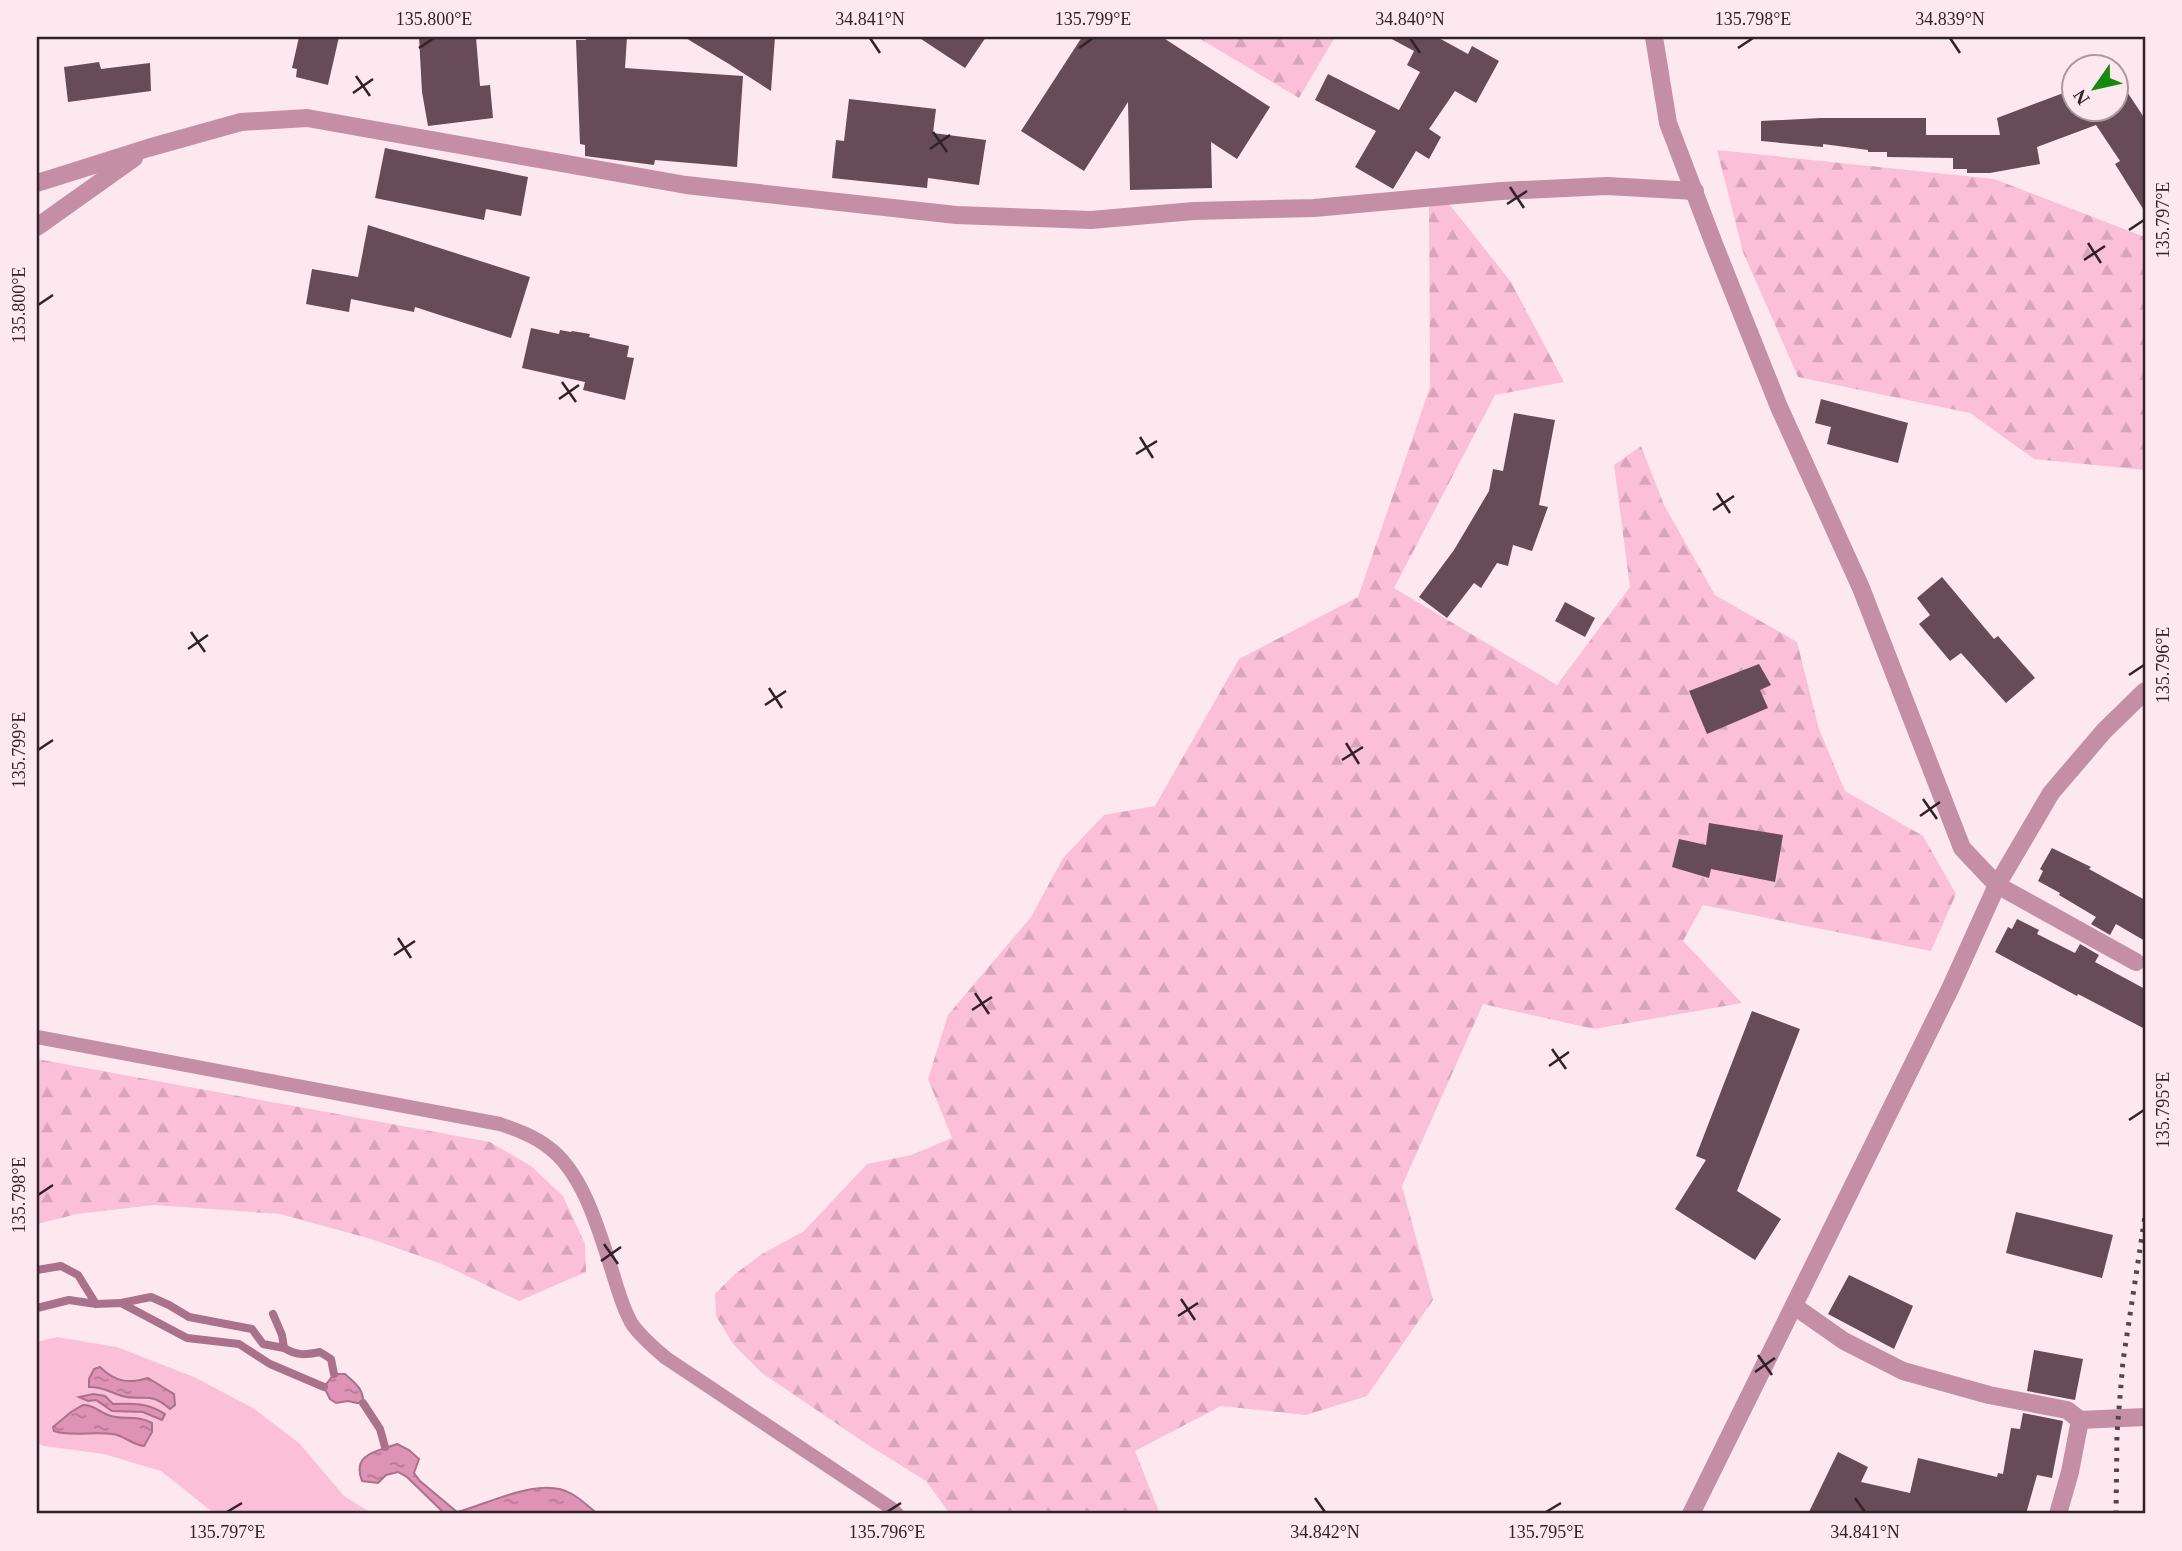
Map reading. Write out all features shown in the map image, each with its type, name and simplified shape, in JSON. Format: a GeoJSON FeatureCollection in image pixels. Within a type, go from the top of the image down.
{"type":"FeatureCollection","features":[{"type":"Feature","properties":{"kind":"street"},"geometry":{"type":"LineString","coordinates":[[1654,37],[1668,123],[1779,407],[1861,588],[1962,848],[1997,885],[2136,962]]}},
{"type":"Feature","properties":{"kind":"street"},"geometry":{"type":"LineString","coordinates":[[37,183],[241,122],[307,118],[686,185],[956,215],[1077,219],[1194,211],[1314,208],[1502,191],[1607,186],[1695,191]]}},
{"type":"Feature","properties":{"kind":"street"},"geometry":{"type":"LineString","coordinates":[[37,227],[148,148]]}},
{"type":"Feature","properties":{"kind":"street"},"geometry":{"type":"LineString","coordinates":[[1691,1514],[1950,989],[1997,885],[2051,793],[2104,731],[2145,691]]}},
{"type":"Feature","properties":{"kind":"street"},"geometry":{"type":"LineString","coordinates":[[1794,1306],[1844,1341],[1903,1371],[1989,1395],[2067,1410],[2080,1420],[2145,1417]]}},
{"type":"Feature","properties":{"kind":"street"},"geometry":{"type":"LineString","coordinates":[[2058,1514],[2070,1472],[2080,1420]]}},
{"type":"Feature","properties":{"kind":"lane"},"geometry":{"type":"LineString","coordinates":[[37,1037],[500,1124],[525,1133],[550,1148],[566,1165],[579,1186],[590,1206],[631,1323],[645,1339],[666,1358],[897,1514]]}},
{"type":"Feature","properties":{"kind":"green space"},"geometry":{"type":"Polygon","coordinates":[[[1197,37],[1335,37],[1299,98],[1197,37]]]}},
{"type":"Feature","properties":{"kind":"green space"},"geometry":{"type":"Polygon","coordinates":[[[1717,150],[1994,179],[2145,237],[2145,470],[2034,459],[1970,413],[1798,377],[1743,252],[1717,150]]]}},
{"type":"Feature","properties":{"kind":"green space"},"geometry":{"type":"Polygon","coordinates":[[[1429,203],[1450,205],[1511,282],[1564,382],[1495,395],[1394,588],[1557,685],[1630,587],[1614,465],[1641,446],[1664,505],[1715,595],[1797,642],[1819,729],[1845,791],[1923,836],[1956,894],[1931,951],[1703,905],[1683,941],[1742,1003],[1594,1029],[1483,1004],[1402,1186],[1433,1300],[1367,1396],[1306,1415],[1221,1406],[1135,1451],[1160,1514],[950,1514],[926,1481],[762,1373],[733,1344],[716,1316],[715,1294],[735,1274],[762,1254],[804,1231],[867,1164],[911,1155],[952,1138],[928,1079],[948,1015],[1031,917],[1063,858],[1104,815],[1155,806],[1239,659],[1358,597],[1430,387],[1429,203]]]}},
{"type":"Feature","properties":{"kind":"green space"},"geometry":{"type":"Polygon","coordinates":[[[37,1059],[490,1142],[531,1166],[563,1196],[585,1244],[586,1272],[519,1301],[442,1264],[371,1239],[280,1214],[154,1205],[77,1214],[37,1224],[37,1059]]]}},
{"type":"Feature","properties":{"kind":"green space"},"geometry":{"type":"Polygon","coordinates":[[[57,1337],[117,1347],[194,1377],[253,1408],[299,1443],[344,1496],[373,1514],[215,1514],[161,1471],[104,1454],[37,1443],[37,1342],[57,1337]]]}},
{"type":"Feature","properties":{"kind":"water"},"geometry":{"type":"Polygon","coordinates":[[[100,1367],[111,1376],[122,1380],[148,1378],[174,1394],[175,1405],[170,1409],[151,1398],[129,1398],[89,1387],[89,1379],[94,1369],[100,1367]]]}},
{"type":"Feature","properties":{"kind":"water"},"geometry":{"type":"Polygon","coordinates":[[[334,1374],[345,1374],[355,1383],[362,1394],[363,1403],[336,1403],[330,1399],[324,1387],[334,1374]]]}},
{"type":"Feature","properties":{"kind":"water"},"geometry":{"type":"Polygon","coordinates":[[[93,1394],[105,1396],[113,1404],[140,1404],[165,1414],[162,1420],[143,1412],[112,1411],[96,1400],[88,1401],[79,1397],[93,1394]]]}},
{"type":"Feature","properties":{"kind":"water"},"geometry":{"type":"Polygon","coordinates":[[[83,1405],[113,1417],[146,1420],[152,1423],[152,1432],[144,1446],[112,1434],[68,1434],[54,1431],[53,1427],[83,1405]]]}},
{"type":"Feature","properties":{"kind":"water"},"geometry":{"type":"Polygon","coordinates":[[[397,1444],[419,1459],[414,1473],[420,1481],[457,1512],[515,1493],[545,1488],[572,1494],[598,1514],[445,1514],[407,1477],[398,1472],[386,1475],[378,1483],[362,1481],[360,1464],[363,1459],[375,1451],[397,1444]]]}},
{"type":"Feature","properties":{"kind":"building"},"geometry":{"type":"Polygon","coordinates":[[[299,37],[339,37],[328,85],[296,77],[297,69],[292,68],[299,37]]]}},
{"type":"Feature","properties":{"kind":"building"},"geometry":{"type":"Polygon","coordinates":[[[419,37],[476,37],[480,86],[490,85],[493,118],[428,126],[422,92],[419,37]]]}},
{"type":"Feature","properties":{"kind":"building"},"geometry":{"type":"Polygon","coordinates":[[[586,37],[627,37],[625,68],[743,76],[737,167],[655,160],[654,165],[585,156],[585,145],[580,144],[576,40],[586,40],[586,37]]]}},
{"type":"Feature","properties":{"kind":"building"},"geometry":{"type":"Polygon","coordinates":[[[684,37],[775,37],[771,91],[729,64],[684,37]]]}},
{"type":"Feature","properties":{"kind":"building"},"geometry":{"type":"Polygon","coordinates":[[[918,37],[986,37],[965,68],[918,37]]]}},
{"type":"Feature","properties":{"kind":"building"},"geometry":{"type":"Polygon","coordinates":[[[1082,37],[1162,37],[1270,107],[1237,159],[1211,142],[1212,188],[1130,190],[1128,102],[1084,171],[1021,131],[1082,37]]]}},
{"type":"Feature","properties":{"kind":"building"},"geometry":{"type":"Polygon","coordinates":[[[1388,37],[1437,37],[1468,54],[1472,46],[1499,61],[1476,103],[1455,91],[1429,129],[1441,137],[1429,159],[1416,151],[1393,189],[1355,167],[1376,131],[1315,100],[1328,74],[1399,110],[1420,72],[1407,65],[1414,51],[1388,37]]]}},
{"type":"Feature","properties":{"kind":"building"},"geometry":{"type":"Polygon","coordinates":[[[99,62],[101,69],[150,63],[151,91],[68,102],[64,67],[99,62]]]}},
{"type":"Feature","properties":{"kind":"building"},"geometry":{"type":"Polygon","coordinates":[[[2060,94],[2060,122],[2130,122],[2130,96],[2145,119],[2145,212],[2115,164],[2120,161],[2096,125],[2037,147],[2040,164],[1990,173],[1967,173],[1967,169],[1953,169],[1953,158],[1887,157],[1887,152],[1868,152],[1823,144],[1823,147],[1761,141],[1761,121],[1926,118],[1926,135],[2000,135],[1997,118],[2060,94]]]}},
{"type":"Feature","properties":{"kind":"building"},"geometry":{"type":"Polygon","coordinates":[[[849,99],[936,109],[933,133],[986,140],[979,185],[928,178],[927,188],[832,178],[836,140],[844,141],[849,99]]]}},
{"type":"Feature","properties":{"kind":"building"},"geometry":{"type":"Polygon","coordinates":[[[385,148],[528,177],[521,216],[486,209],[484,220],[375,198],[385,148]]]}},
{"type":"Feature","properties":{"kind":"building"},"geometry":{"type":"Polygon","coordinates":[[[368,225],[530,277],[511,338],[415,307],[414,312],[351,299],[349,312],[306,304],[312,269],[358,277],[368,225]]]}},
{"type":"Feature","properties":{"kind":"building"},"geometry":{"type":"Polygon","coordinates":[[[531,328],[559,334],[560,330],[590,334],[589,337],[629,346],[627,357],[634,358],[625,400],[583,390],[585,382],[522,368],[531,328]]]}},
{"type":"Feature","properties":{"kind":"building"},"geometry":{"type":"Polygon","coordinates":[[[1821,399],[1908,423],[1898,463],[1827,444],[1831,427],[1815,423],[1821,399]]]}},
{"type":"Feature","properties":{"kind":"building"},"geometry":{"type":"Polygon","coordinates":[[[1514,413],[1555,420],[1539,505],[1548,507],[1532,551],[1513,545],[1508,566],[1497,563],[1481,588],[1474,583],[1447,618],[1419,597],[1454,550],[1489,491],[1493,469],[1503,471],[1514,413]]]}},
{"type":"Feature","properties":{"kind":"building"},"geometry":{"type":"Polygon","coordinates":[[[1942,577],[1994,639],[1998,636],[2035,678],[2006,703],[1961,653],[1950,661],[1919,624],[1930,615],[1917,598],[1942,577]]]}},
{"type":"Feature","properties":{"kind":"building"},"geometry":{"type":"Polygon","coordinates":[[[1565,602],[1595,618],[1585,637],[1555,621],[1565,602]]]}},
{"type":"Feature","properties":{"kind":"building"},"geometry":{"type":"Polygon","coordinates":[[[1759,664],[1771,685],[1760,690],[1768,708],[1707,734],[1689,691],[1759,664]]]}},
{"type":"Feature","properties":{"kind":"building"},"geometry":{"type":"Polygon","coordinates":[[[1709,823],[1783,835],[1775,882],[1711,869],[1709,878],[1672,867],[1679,839],[1706,845],[1709,823]]]}},
{"type":"Feature","properties":{"kind":"building"},"geometry":{"type":"Polygon","coordinates":[[[2052,848],[2091,867],[2089,869],[2145,900],[2145,941],[2116,924],[2110,935],[2091,924],[2096,917],[2038,881],[2043,871],[2040,869],[2052,848]]]}},
{"type":"Feature","properties":{"kind":"building"},"geometry":{"type":"Polygon","coordinates":[[[2017,919],[2039,930],[2037,934],[2075,953],[2080,944],[2099,955],[2095,962],[2145,989],[2145,1029],[1995,952],[2008,927],[2012,929],[2017,919]]]}},
{"type":"Feature","properties":{"kind":"building"},"geometry":{"type":"Polygon","coordinates":[[[1752,1011],[1800,1029],[1737,1191],[1781,1219],[1755,1260],[1675,1209],[1706,1160],[1696,1156],[1752,1011]]]}},
{"type":"Feature","properties":{"kind":"building"},"geometry":{"type":"Polygon","coordinates":[[[2016,1212],[2113,1235],[2102,1278],[2006,1253],[2016,1212]]]}},
{"type":"Feature","properties":{"kind":"building"},"geometry":{"type":"Polygon","coordinates":[[[1849,1275],[1913,1306],[1894,1349],[1828,1314],[1849,1275]]]}},
{"type":"Feature","properties":{"kind":"building"},"geometry":{"type":"Polygon","coordinates":[[[2034,1350],[2083,1359],[2075,1400],[2027,1391],[2034,1350]]]}},
{"type":"Feature","properties":{"kind":"building"},"geometry":{"type":"Polygon","coordinates":[[[2023,1413],[2063,1421],[2052,1478],[2037,1475],[2026,1514],[1808,1514],[1838,1452],[1868,1467],[1861,1482],[1910,1493],[1918,1458],[1997,1477],[1998,1473],[2003,1474],[2011,1428],[2020,1429],[2023,1413]]]}},
{"type":"Feature","properties":{"kind":"waterway"},"geometry":{"type":"LineString","coordinates":[[37,1270],[61,1266],[78,1275],[96,1304]]}},
{"type":"Feature","properties":{"kind":"waterway"},"geometry":{"type":"LineString","coordinates":[[121,1303],[151,1297],[189,1317],[252,1329],[263,1344],[284,1348]]}},
{"type":"Feature","properties":{"kind":"waterway"},"geometry":{"type":"LineString","coordinates":[[37,1308],[69,1300],[96,1304],[121,1303],[187,1338],[239,1344],[270,1364],[324,1387]]}},
{"type":"Feature","properties":{"kind":"waterway"},"geometry":{"type":"LineString","coordinates":[[273,1314],[284,1348],[302,1354],[320,1352],[331,1359],[334,1374]]}},
{"type":"Feature","properties":{"kind":"waterway"},"geometry":{"type":"LineString","coordinates":[[363,1403],[380,1429],[385,1447]]}},
{"type":"Feature","properties":{"kind":"railway"},"geometry":{"type":"LineString","coordinates":[[2116,1514],[2117,1433],[2123,1361],[2145,1216]]}}]}
